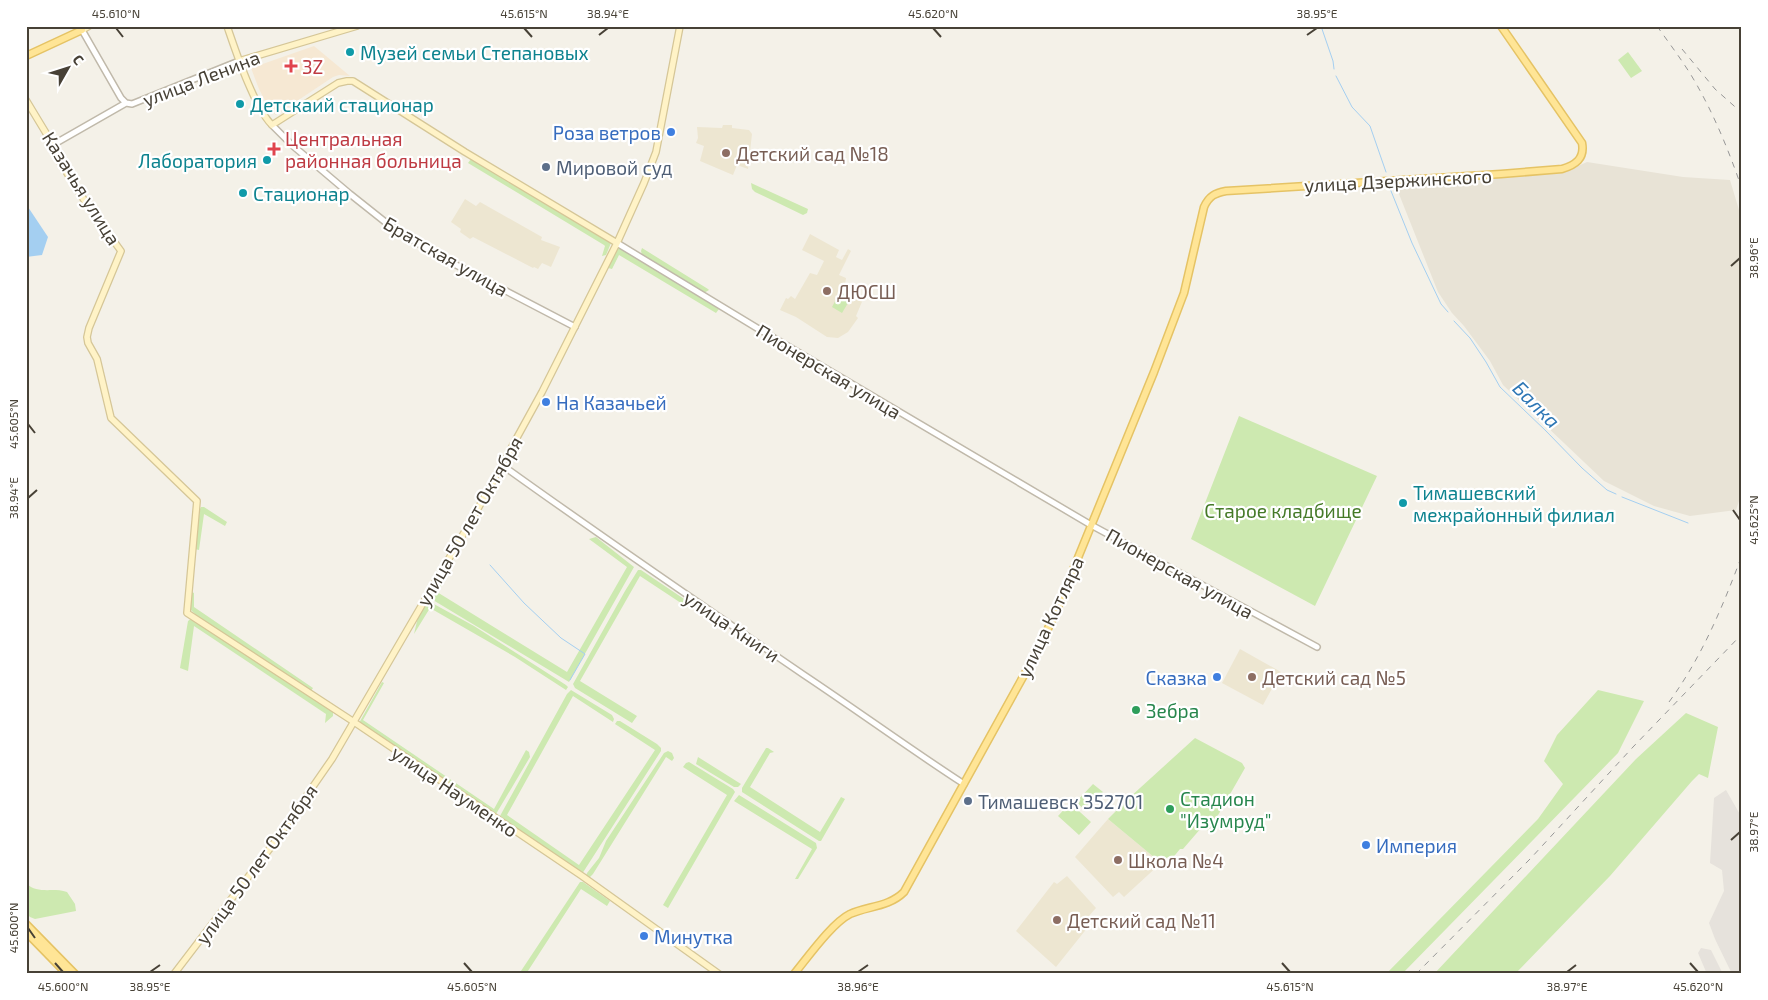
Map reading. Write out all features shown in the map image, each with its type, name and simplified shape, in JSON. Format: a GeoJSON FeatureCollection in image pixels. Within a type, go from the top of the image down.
{"type":"FeatureCollection","features":[{"type":"Feature","properties":{"kind":"main road"},"geometry":{"type":"LineString","coordinates":[[26,56],[81,28],[89,26]]}},
{"type":"Feature","properties":{"kind":"main road","name":"Братская улица"},"geometry":{"type":"LineString","coordinates":[[227,26],[239,61],[264,114],[272,125]]}},
{"type":"Feature","properties":{"kind":"main road","name":"улица Ленина"},"geometry":{"type":"LineString","coordinates":[[239,61],[357,26]]}},
{"type":"Feature","properties":{"kind":"main road","name":"улица 50 лет Октября"},"geometry":{"type":"LineString","coordinates":[[174,974],[276,841],[354,722],[542,392],[617,243],[656,152],[680,26]]}},
{"type":"Feature","properties":{"kind":"main road","name":"улица Дзержинского"},"geometry":{"type":"LineString","coordinates":[[1212,196],[1218,192],[1226,191],[1553,170],[1571,166],[1581,158],[1582,143],[1501,26]]}},
{"type":"Feature","properties":{"kind":"main road","name":"Пионерская улица"},"geometry":{"type":"LineString","coordinates":[[272,125],[338,83],[350,81],[356,83],[465,152],[617,243]]}},
{"type":"Feature","properties":{"kind":"main road","name":"Казачья улица"},"geometry":{"type":"LineString","coordinates":[[26,100],[52,143],[55,154],[81,195],[121,251],[89,328],[87,340],[97,359],[111,418],[197,501],[187,613]]}},
{"type":"Feature","properties":{"kind":"main road","name":"улица Котляра"},"geometry":{"type":"LineString","coordinates":[[794,974],[840,922],[850,914],[895,900],[904,892],[1039,648],[1057,610],[1154,372],[1184,293],[1204,207],[1207,200],[1212,196]]}},
{"type":"Feature","properties":{"kind":"main road","name":"улица Науменко"},"geometry":{"type":"LineString","coordinates":[[187,613],[354,722],[582,876],[718,974]]}},
{"type":"Feature","properties":{"kind":"main road"},"geometry":{"type":"LineString","coordinates":[[26,924],[75,974]]}},
{"type":"Feature","properties":{"kind":"main road"},"geometry":{"type":"LineString","coordinates":[[26,932],[67,974]]}},
{"type":"Feature","properties":{"kind":"street"},"geometry":{"type":"LineString","coordinates":[[81,28],[121,98],[126,103]]}},
{"type":"Feature","properties":{"kind":"street","name":"улица Ленина"},"geometry":{"type":"LineString","coordinates":[[52,143],[56,143],[126,103],[132,104],[239,61]]}},
{"type":"Feature","properties":{"kind":"street","name":"Братская улица"},"geometry":{"type":"LineString","coordinates":[[272,125],[350,194],[389,225],[435,254],[575,327]]}},
{"type":"Feature","properties":{"kind":"street","name":"Пионерская улица"},"geometry":{"type":"LineString","coordinates":[[617,243],[1091,525],[1317,647]]}},
{"type":"Feature","properties":{"kind":"street","name":"улица Книги"},"geometry":{"type":"LineString","coordinates":[[502,465],[646,568],[964,784]]}},
{"type":"Feature","properties":{"kind":"shaded area"},"geometry":{"type":"Polygon","coordinates":[[[314,46],[350,76],[339,75],[333,77],[276,115],[270,110],[251,68],[314,46]]]}},
{"type":"Feature","properties":{"kind":"shaded area","name":"Детский сад №18"},"geometry":{"type":"Polygon","coordinates":[[[723,125],[732,125],[732,128],[749,130],[752,134],[748,169],[737,165],[733,175],[700,161],[704,146],[696,143],[698,138],[697,127],[722,128],[723,125]]]}},
{"type":"Feature","properties":{"kind":"shaded area"},"geometry":{"type":"Polygon","coordinates":[[[1587,162],[1683,177],[1730,180],[1742,220],[1742,492],[1736,510],[1690,516],[1654,506],[1604,481],[1503,385],[1490,361],[1438,292],[1395,184],[1564,172],[1587,162]]]}},
{"type":"Feature","properties":{"kind":"shaded area"},"geometry":{"type":"Polygon","coordinates":[[[465,199],[476,206],[480,202],[542,237],[541,240],[560,247],[551,267],[542,263],[538,269],[533,268],[473,237],[470,239],[460,232],[461,229],[451,222],[465,199]]]}},
{"type":"Feature","properties":{"kind":"shaded area","name":"ДЮСШ"},"geometry":{"type":"Polygon","coordinates":[[[810,234],[839,250],[836,257],[842,260],[848,249],[851,251],[839,275],[846,278],[845,285],[864,297],[856,316],[858,318],[848,332],[838,338],[827,337],[796,317],[780,310],[786,298],[788,299],[791,296],[795,299],[810,273],[817,275],[824,261],[802,250],[810,234]]]}},
{"type":"Feature","properties":{"kind":"shaded area","name":"Детский сад №5"},"geometry":{"type":"Polygon","coordinates":[[[1240,649],[1281,672],[1263,705],[1222,683],[1240,649]]]}},
{"type":"Feature","properties":{"kind":"shaded area"},"geometry":{"type":"Polygon","coordinates":[[[1726,790],[1742,818],[1742,974],[1732,974],[1709,923],[1724,891],[1722,870],[1710,863],[1714,798],[1726,790]]]}},
{"type":"Feature","properties":{"kind":"shaded area","name":"Школа №4"},"geometry":{"type":"Polygon","coordinates":[[[1108,819],[1161,863],[1124,897],[1119,892],[1113,897],[1075,857],[1108,819]]]}},
{"type":"Feature","properties":{"kind":"shaded area","name":"Детский сад №11"},"geometry":{"type":"Polygon","coordinates":[[[1067,876],[1096,908],[1088,917],[1092,922],[1056,967],[1016,931],[1054,882],[1057,884],[1067,876]]]}},
{"type":"Feature","properties":{"kind":"shaded area"},"geometry":{"type":"Polygon","coordinates":[[[1701,948],[1711,950],[1723,974],[1707,974],[1698,953],[1701,948]]]}},
{"type":"Feature","properties":{"kind":"green space"},"geometry":{"type":"Polygon","coordinates":[[[1628,52],[1642,71],[1631,78],[1618,60],[1628,52]]]}},
{"type":"Feature","properties":{"kind":"green space"},"geometry":{"type":"Polygon","coordinates":[[[471,159],[474,159],[611,243],[606,255],[602,256],[604,245],[468,163],[471,159]]]}},
{"type":"Feature","properties":{"kind":"green space"},"geometry":{"type":"Polygon","coordinates":[[[751,183],[808,209],[807,213],[803,215],[755,192],[752,189],[751,183]]]}},
{"type":"Feature","properties":{"kind":"green space"},"geometry":{"type":"Polygon","coordinates":[[[642,248],[709,290],[704,293],[642,255],[642,248]]]}},
{"type":"Feature","properties":{"kind":"green space"},"geometry":{"type":"Polygon","coordinates":[[[617,249],[622,249],[719,309],[716,313],[619,255],[612,269],[608,268],[617,249]]]}},
{"type":"Feature","properties":{"kind":"green space"},"geometry":{"type":"Polygon","coordinates":[[[843,286],[854,293],[842,313],[832,307],[843,286]]]}},
{"type":"Feature","properties":{"kind":"green space","name":"Старое кладбище"},"geometry":{"type":"Polygon","coordinates":[[[1239,416],[1377,476],[1315,606],[1191,539],[1239,416]]]}},
{"type":"Feature","properties":{"kind":"green space"},"geometry":{"type":"Polygon","coordinates":[[[201,507],[227,522],[225,526],[204,514],[199,550],[195,549],[201,507]]]}},
{"type":"Feature","properties":{"kind":"green space"},"geometry":{"type":"Polygon","coordinates":[[[596,537],[634,567],[569,682],[433,600],[432,592],[441,580],[445,579],[437,592],[567,672],[627,567],[589,539],[596,537]]]}},
{"type":"Feature","properties":{"kind":"green space"},"geometry":{"type":"Polygon","coordinates":[[[638,570],[641,570],[693,605],[690,609],[640,576],[580,681],[637,716],[632,723],[575,688],[573,684],[638,570]]]}},
{"type":"Feature","properties":{"kind":"green space"},"geometry":{"type":"Polygon","coordinates":[[[192,592],[194,593],[194,607],[313,688],[311,691],[197,616],[190,609],[192,592]]]}},
{"type":"Feature","properties":{"kind":"green space"},"geometry":{"type":"Polygon","coordinates":[[[432,603],[474,626],[568,687],[566,690],[515,657],[430,608],[414,634],[418,617],[425,605],[432,603]]]}},
{"type":"Feature","properties":{"kind":"green space"},"geometry":{"type":"Polygon","coordinates":[[[192,618],[333,711],[333,716],[325,723],[326,714],[194,626],[188,671],[180,668],[188,621],[192,618]]]}},
{"type":"Feature","properties":{"kind":"green space"},"geometry":{"type":"Polygon","coordinates":[[[382,682],[384,683],[363,720],[494,809],[526,750],[529,752],[530,757],[496,814],[359,723],[382,682]]]}},
{"type":"Feature","properties":{"kind":"green space"},"geometry":{"type":"Polygon","coordinates":[[[571,690],[612,715],[613,722],[573,696],[507,815],[579,865],[655,750],[615,724],[617,721],[620,721],[661,748],[661,751],[582,874],[500,816],[567,694],[571,690]]]}},
{"type":"Feature","properties":{"kind":"green space"},"geometry":{"type":"Polygon","coordinates":[[[1598,690],[1644,701],[1618,753],[1402,974],[1386,974],[1538,819],[1563,784],[1544,761],[1557,735],[1598,690]]]}},
{"type":"Feature","properties":{"kind":"green space"},"geometry":{"type":"Polygon","coordinates":[[[1686,713],[1718,727],[1708,778],[1699,774],[1692,781],[1610,876],[1515,974],[1434,974],[1636,759],[1686,713]]]}},
{"type":"Feature","properties":{"kind":"green space","name":"Стадион \"Изумруд\""},"geometry":{"type":"Polygon","coordinates":[[[1195,738],[1242,763],[1245,768],[1209,831],[1202,827],[1171,860],[1168,857],[1161,863],[1108,819],[1195,738]]]}},
{"type":"Feature","properties":{"kind":"green space"},"geometry":{"type":"Polygon","coordinates":[[[766,748],[774,752],[770,753],[750,787],[820,832],[841,797],[845,799],[821,841],[742,792],[742,788],[766,748]]]}},
{"type":"Feature","properties":{"kind":"green space"},"geometry":{"type":"Polygon","coordinates":[[[668,751],[672,753],[674,758],[672,761],[666,757],[593,874],[588,879],[587,873],[599,858],[606,841],[664,753],[668,751]]]}},
{"type":"Feature","properties":{"kind":"green space"},"geometry":{"type":"Polygon","coordinates":[[[698,757],[741,784],[738,787],[734,787],[696,764],[698,757]]]}},
{"type":"Feature","properties":{"kind":"green space"},"geometry":{"type":"Polygon","coordinates":[[[689,762],[735,792],[668,908],[663,905],[727,795],[683,767],[689,762]]]}},
{"type":"Feature","properties":{"kind":"green space"},"geometry":{"type":"Polygon","coordinates":[[[1093,784],[1103,792],[1086,811],[1076,802],[1093,784]]]}},
{"type":"Feature","properties":{"kind":"green space"},"geometry":{"type":"Polygon","coordinates":[[[739,795],[816,843],[817,848],[798,879],[795,879],[812,849],[734,801],[739,795]]]}},
{"type":"Feature","properties":{"kind":"green space"},"geometry":{"type":"Polygon","coordinates":[[[1070,803],[1091,822],[1079,835],[1058,816],[1070,803]]]}},
{"type":"Feature","properties":{"kind":"green space"},"geometry":{"type":"Polygon","coordinates":[[[580,882],[583,882],[610,901],[607,906],[581,889],[526,974],[519,974],[580,882]]]}},
{"type":"Feature","properties":{"kind":"green space"},"geometry":{"type":"Polygon","coordinates":[[[26,883],[35,889],[67,892],[75,904],[76,911],[35,919],[30,917],[26,913],[26,883]]]}},
{"type":"Feature","properties":{"kind":"water"},"geometry":{"type":"Polygon","coordinates":[[[26,204],[48,237],[42,255],[26,257],[26,204]]]}},
{"type":"Feature","properties":{"kind":"waterway","name":"Балка"},"geometry":{"type":"LineString","coordinates":[[1321,26],[1334,69]]}},
{"type":"Feature","properties":{"kind":"waterway","name":"Балка"},"geometry":{"type":"LineString","coordinates":[[1336,76],[1352,107],[1370,126],[1386,172]]}},
{"type":"Feature","properties":{"kind":"waterway","name":"Балка"},"geometry":{"type":"LineString","coordinates":[[1389,186],[1412,243],[1441,304],[1448,312]]}},
{"type":"Feature","properties":{"kind":"waterway","name":"Балка"},"geometry":{"type":"LineString","coordinates":[[1454,321],[1470,338],[1500,387],[1582,468],[1607,490],[1616,494]]}},
{"type":"Feature","properties":{"kind":"waterway","name":"Балка"},"geometry":{"type":"LineString","coordinates":[[1622,497],[1688,523]]}},
{"type":"Feature","properties":{"kind":"waterway"},"geometry":{"type":"LineString","coordinates":[[490,565],[524,603],[561,638],[585,654],[570,680]]}},
{"type":"Feature","properties":{"kind":"railway"},"geometry":{"type":"LineString","coordinates":[[1657,26],[1705,99],[1733,163],[1742,189]]}},
{"type":"Feature","properties":{"kind":"railway"},"geometry":{"type":"LineString","coordinates":[[1682,49],[1715,89],[1742,113]]}},
{"type":"Feature","properties":{"kind":"railway"},"geometry":{"type":"LineString","coordinates":[[1669,702],[1692,667],[1711,631],[1742,555]]}},
{"type":"Feature","properties":{"kind":"railway"},"geometry":{"type":"LineString","coordinates":[[1416,974],[1531,858],[1633,747],[1742,634]]}},
{"type":"Feature","properties":{"kind":"place","name":"Музей семьи Степановых"},"geometry":{"type":"Point","coordinates":[350,52]}},
{"type":"Feature","properties":{"kind":"place","name":"3Z"},"geometry":{"type":"Point","coordinates":[291,66]}},
{"type":"Feature","properties":{"kind":"place","name":"Детскаий стационар"},"geometry":{"type":"Point","coordinates":[240,104]}},
{"type":"Feature","properties":{"kind":"place","name":"Роза ветров"},"geometry":{"type":"Point","coordinates":[671,132]}},
{"type":"Feature","properties":{"kind":"place","name":"Центральная районная больница"},"geometry":{"type":"Point","coordinates":[274,149]}},
{"type":"Feature","properties":{"kind":"place","name":"Детский сад №18"},"geometry":{"type":"Point","coordinates":[726,153]}},
{"type":"Feature","properties":{"kind":"place","name":"Лаборатория"},"geometry":{"type":"Point","coordinates":[267,160]}},
{"type":"Feature","properties":{"kind":"place","name":"Мировой суд"},"geometry":{"type":"Point","coordinates":[546,167]}},
{"type":"Feature","properties":{"kind":"place","name":"Стационар"},"geometry":{"type":"Point","coordinates":[243,193]}},
{"type":"Feature","properties":{"kind":"place","name":"ДЮСШ"},"geometry":{"type":"Point","coordinates":[827,291]}},
{"type":"Feature","properties":{"kind":"place","name":"На Казачьей"},"geometry":{"type":"Point","coordinates":[546,402]}},
{"type":"Feature","properties":{"kind":"place","name":"Тимашевский межрайонный филиал"},"geometry":{"type":"Point","coordinates":[1403,503]}},
{"type":"Feature","properties":{"kind":"place","name":"Сказка"},"geometry":{"type":"Point","coordinates":[1217,677]}},
{"type":"Feature","properties":{"kind":"place","name":"Детский сад №5"},"geometry":{"type":"Point","coordinates":[1252,677]}},
{"type":"Feature","properties":{"kind":"place","name":"Зебра"},"geometry":{"type":"Point","coordinates":[1136,710]}},
{"type":"Feature","properties":{"kind":"place","name":"Тимашевск 352701"},"geometry":{"type":"Point","coordinates":[968,801]}},
{"type":"Feature","properties":{"kind":"place","name":"Стадион \"Изумруд\""},"geometry":{"type":"Point","coordinates":[1170,809]}},
{"type":"Feature","properties":{"kind":"place","name":"Империя"},"geometry":{"type":"Point","coordinates":[1366,845]}},
{"type":"Feature","properties":{"kind":"place","name":"Школа №4"},"geometry":{"type":"Point","coordinates":[1118,860]}},
{"type":"Feature","properties":{"kind":"place","name":"Детский сад №11"},"geometry":{"type":"Point","coordinates":[1057,920]}},
{"type":"Feature","properties":{"kind":"place","name":"Минутка"},"geometry":{"type":"Point","coordinates":[644,936]}}]}
